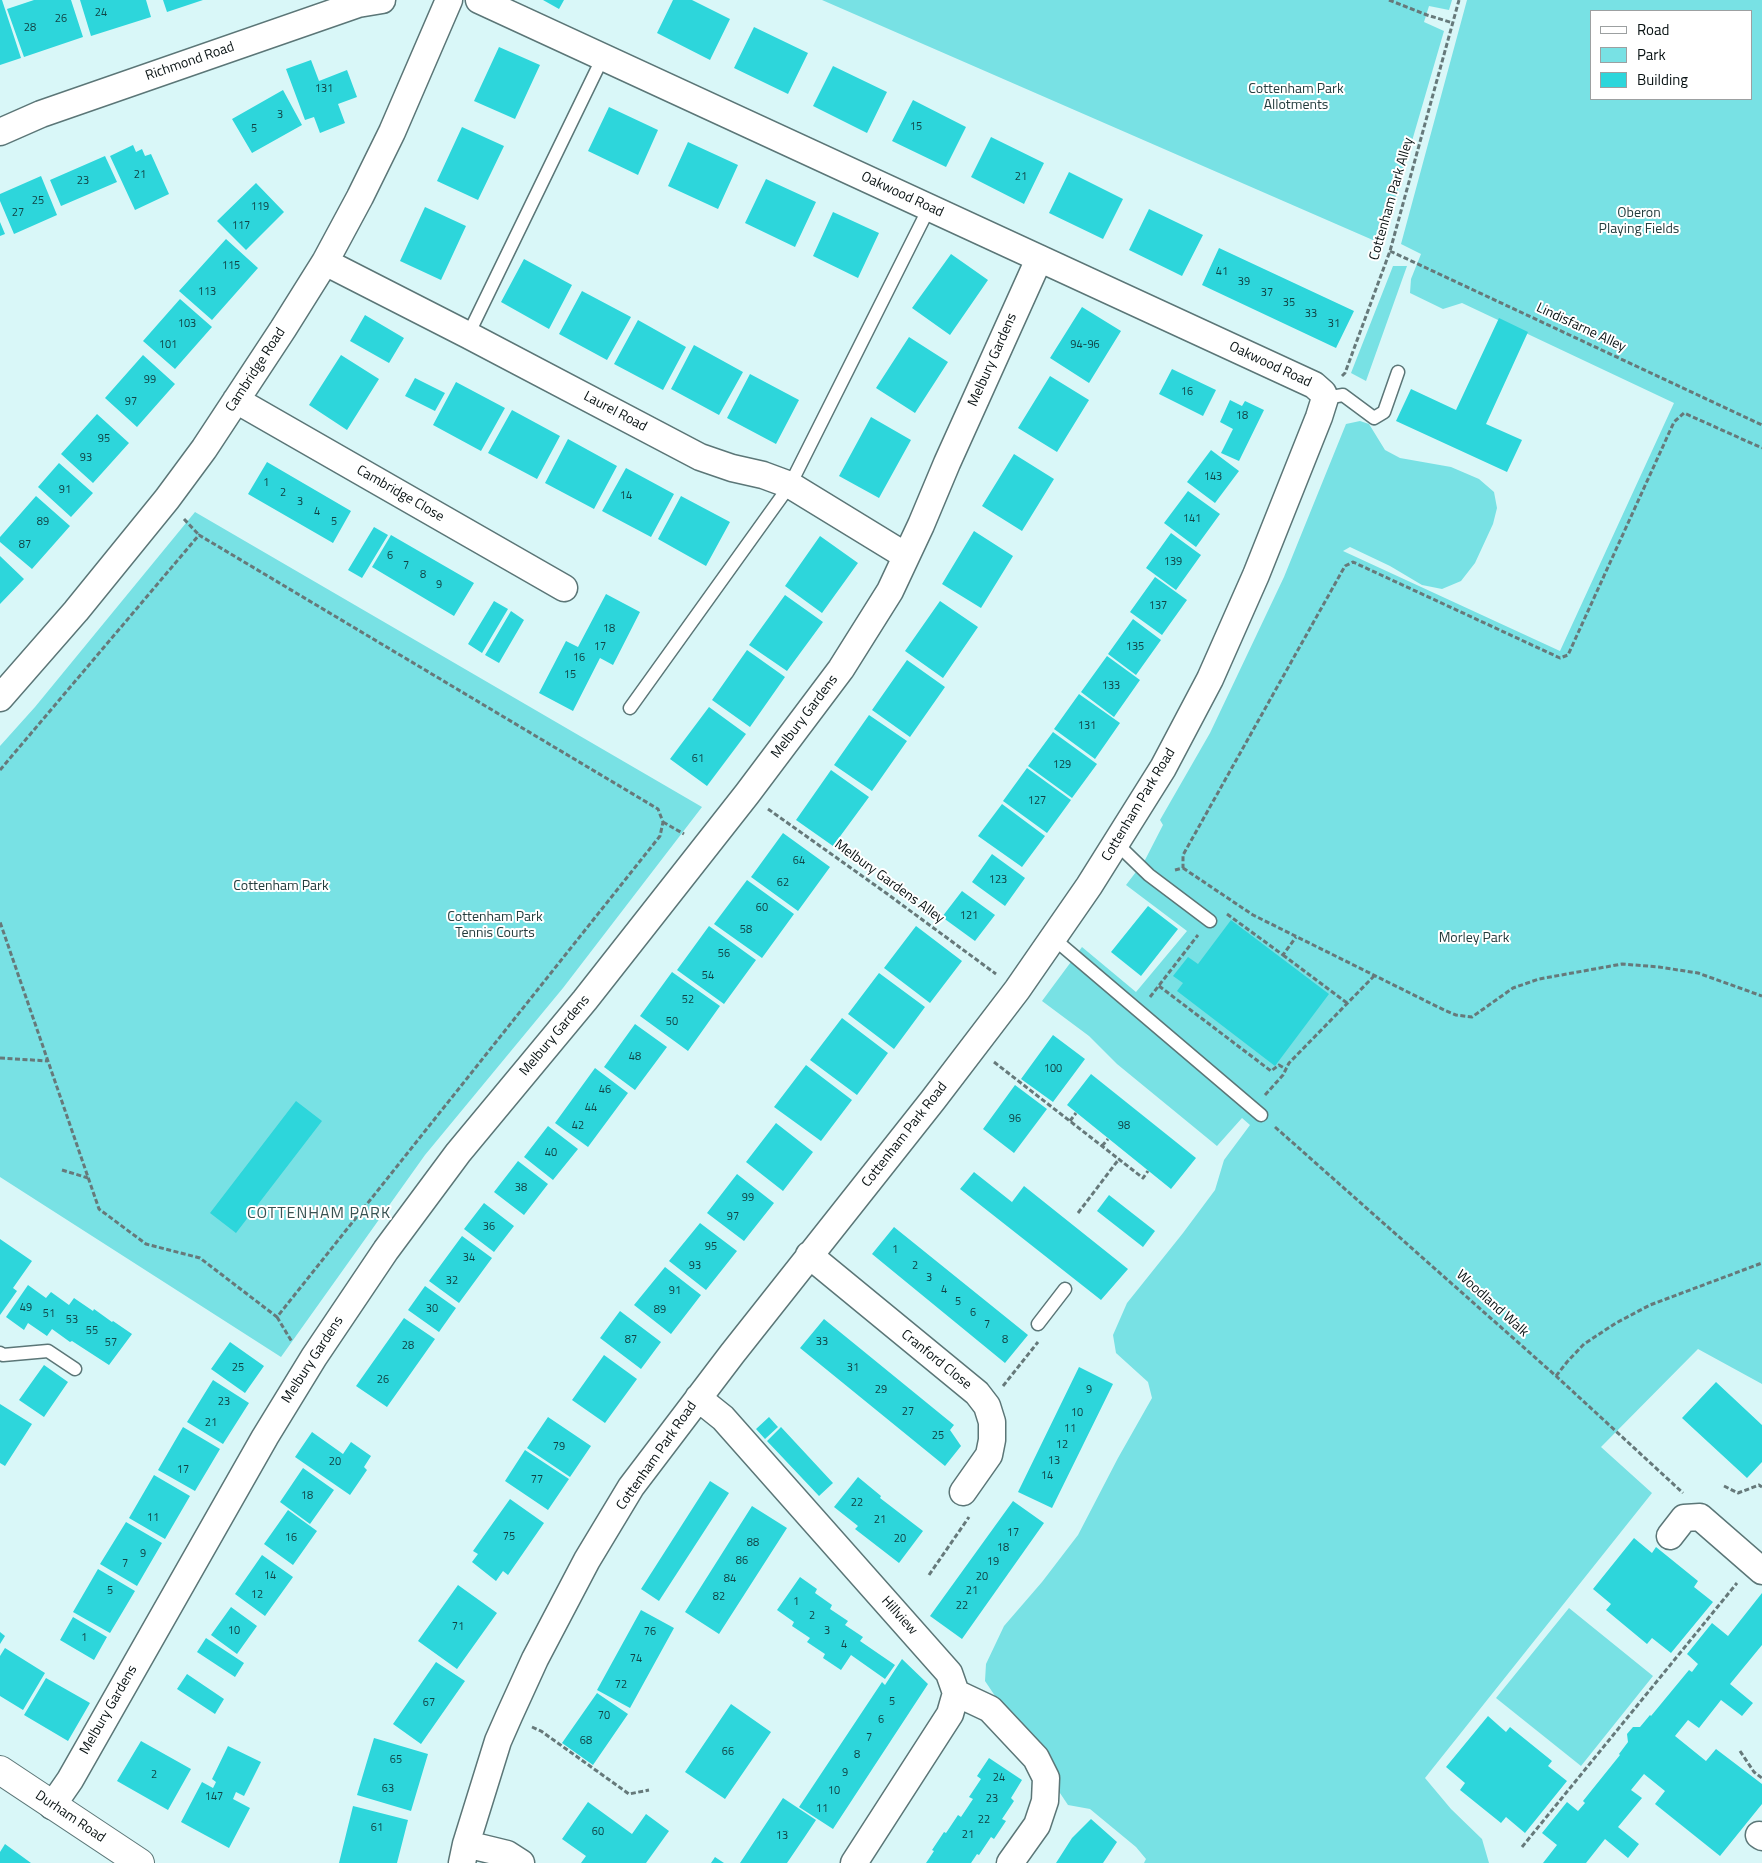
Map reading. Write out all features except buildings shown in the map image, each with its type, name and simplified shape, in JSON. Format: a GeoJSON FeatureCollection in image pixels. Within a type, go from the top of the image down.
{"type":"FeatureCollection","features":[{"type":"Feature","properties":{"kind":"main road","name":"Durham Road"},"geometry":{"type":"LineString","coordinates":[[0,1770],[140,1863]]}},
{"type":"Feature","properties":{"kind":"street","name":"Richmond Road"},"geometry":{"type":"LineString","coordinates":[[0,132],[41,114],[358,4],[382,0]]}},
{"type":"Feature","properties":{"kind":"street","name":"Oakwood Road"},"geometry":{"type":"LineString","coordinates":[[479,0],[1314,385],[1324,395]]}},
{"type":"Feature","properties":{"kind":"street","name":"Cambridge Road"},"geometry":{"type":"LineString","coordinates":[[0,698],[76,612],[167,499],[236,400],[325,262],[392,132],[441,2]]}},
{"type":"Feature","properties":{"kind":"street","name":"Melbury Gardens"},"geometry":{"type":"LineString","coordinates":[[52,1806],[70,1780],[265,1437],[314,1356],[386,1250],[458,1153],[585,1000],[747,794],[841,669],[890,592],[1039,259]]}},
{"type":"Feature","properties":{"kind":"street","name":"Laurel Road"},"geometry":{"type":"LineString","coordinates":[[325,262],[700,457],[732,468],[763,475],[790,485],[906,556]]}},
{"type":"Feature","properties":{"kind":"street","name":"Cottenham Park Road"},"geometry":{"type":"LineString","coordinates":[[464,1854],[498,1741],[509,1716],[535,1659],[587,1560],[631,1487],[809,1255],[933,1100],[1017,990],[1116,844],[1163,768],[1210,679],[1256,575],[1319,417],[1324,395]]}},
{"type":"Feature","properties":{"kind":"street","name":"Cambridge Close"},"geometry":{"type":"LineString","coordinates":[[236,400],[564,588]]}},
{"type":"Feature","properties":{"kind":"street","name":"Cranford Close"},"geometry":{"type":"LineString","coordinates":[[809,1255],[977,1393],[987,1406]]}},
{"type":"Feature","properties":{"kind":"street","name":"Hillview"},"geometry":{"type":"LineString","coordinates":[[698,1398],[723,1418],[950,1673],[956,1693]]}},
{"type":"Feature","properties":{"kind":"street"},"geometry":{"type":"LineString","coordinates":[[963,1492],[989,1454],[992,1440],[992,1422],[987,1406]]}},
{"type":"Feature","properties":{"kind":"street"},"geometry":{"type":"LineString","coordinates":[[1670,1536],[1684,1518],[1700,1517],[1758,1568]]}},
{"type":"Feature","properties":{"kind":"street"},"geometry":{"type":"LineString","coordinates":[[854,1863],[950,1714],[956,1693],[990,1708],[1036,1758],[1046,1778],[1045,1801],[1037,1824],[1010,1863]]}},
{"type":"Feature","properties":{"kind":"street"},"geometry":{"type":"LineString","coordinates":[[464,1854],[507,1854],[521,1863]]}},
{"type":"Feature","properties":{"kind":"lane"},"geometry":{"type":"LineString","coordinates":[[468,335],[603,57]]}},
{"type":"Feature","properties":{"kind":"lane"},"geometry":{"type":"LineString","coordinates":[[630,708],[790,485],[929,208]]}},
{"type":"Feature","properties":{"kind":"lane"},"geometry":{"type":"LineString","coordinates":[[1324,395],[1343,395],[1374,418],[1384,412],[1398,372]]}},
{"type":"Feature","properties":{"kind":"lane"},"geometry":{"type":"LineString","coordinates":[[1116,844],[1149,875],[1210,921]]}},
{"type":"Feature","properties":{"kind":"lane"},"geometry":{"type":"LineString","coordinates":[[1053,938],[1257,1111]]}},
{"type":"Feature","properties":{"kind":"lane"},"geometry":{"type":"LineString","coordinates":[[1038,1324],[1065,1289]]}},
{"type":"Feature","properties":{"kind":"lane"},"geometry":{"type":"LineString","coordinates":[[0,1353],[3,1355],[48,1351],[75,1369]]}},
{"type":"Feature","properties":{"kind":"path"},"geometry":{"type":"LineString","coordinates":[[1389,0],[1418,12],[1453,22]]}},
{"type":"Feature","properties":{"kind":"path","name":"Cottenham Park Alley"},"geometry":{"type":"LineString","coordinates":[[1324,395],[1345,373],[1390,251],[1459,0]]}},
{"type":"Feature","properties":{"kind":"path","name":"Lindisfarne Alley"},"geometry":{"type":"LineString","coordinates":[[1390,251],[1762,425]]}},
{"type":"Feature","properties":{"kind":"path"},"geometry":{"type":"LineString","coordinates":[[1183,868],[1183,854],[1345,566],[1353,562],[1560,658],[1568,655],[1674,422],[1684,413],[1762,448]]}},
{"type":"Feature","properties":{"kind":"path"},"geometry":{"type":"LineString","coordinates":[[0,770],[199,535],[658,809],[663,822],[660,836],[278,1317],[200,1258],[146,1244],[99,1209],[0,922]]}},
{"type":"Feature","properties":{"kind":"path","name":"Melbury Gardens Alley"},"geometry":{"type":"LineString","coordinates":[[747,794],[886,893],[1017,990]]}},
{"type":"Feature","properties":{"kind":"path"},"geometry":{"type":"LineString","coordinates":[[1149,875],[1183,868],[1236,905],[1296,937],[1444,1010],[1472,1017],[1513,988],[1539,979],[1622,964],[1659,966],[1698,973],[1762,996]]}},
{"type":"Feature","properties":{"kind":"path"},"geometry":{"type":"LineString","coordinates":[[1139,1010],[1219,910],[1229,915],[1347,1003]]}},
{"type":"Feature","properties":{"kind":"path"},"geometry":{"type":"LineString","coordinates":[[1283,955],[1296,937]]}},
{"type":"Feature","properties":{"kind":"path"},"geometry":{"type":"LineString","coordinates":[[1257,1111],[1283,1075],[1288,1064],[1374,976]]}},
{"type":"Feature","properties":{"kind":"path"},"geometry":{"type":"LineString","coordinates":[[1159,986],[1271,1071],[1279,1066],[1286,1069]]}},
{"type":"Feature","properties":{"kind":"path"},"geometry":{"type":"LineString","coordinates":[[974,1046],[1143,1178],[1148,1171]]}},
{"type":"Feature","properties":{"kind":"path"},"geometry":{"type":"LineString","coordinates":[[0,1058],[48,1061]]}},
{"type":"Feature","properties":{"kind":"path","name":"Woodland Walk"},"geometry":{"type":"LineString","coordinates":[[1257,1111],[1556,1376],[1679,1488],[1700,1517]]}},
{"type":"Feature","properties":{"kind":"path"},"geometry":{"type":"LineString","coordinates":[[1070,1121],[1076,1113]]}},
{"type":"Feature","properties":{"kind":"path"},"geometry":{"type":"LineString","coordinates":[[1102,1146],[1108,1139]]}},
{"type":"Feature","properties":{"kind":"path"},"geometry":{"type":"LineString","coordinates":[[1078,1214],[1119,1159]]}},
{"type":"Feature","properties":{"kind":"path"},"geometry":{"type":"LineString","coordinates":[[62,1170],[88,1178]]}},
{"type":"Feature","properties":{"kind":"path"},"geometry":{"type":"LineString","coordinates":[[1556,1376],[1584,1344],[1650,1304],[1762,1262]]}},
{"type":"Feature","properties":{"kind":"path"},"geometry":{"type":"LineString","coordinates":[[987,1406],[1043,1336],[1043,1331],[1038,1324]]}},
{"type":"Feature","properties":{"kind":"path"},"geometry":{"type":"LineString","coordinates":[[1724,1486],[1738,1494],[1759,1485],[1762,1487]]}},
{"type":"Feature","properties":{"kind":"path"},"geometry":{"type":"LineString","coordinates":[[929,1575],[968,1518],[963,1492]]}},
{"type":"Feature","properties":{"kind":"path"},"geometry":{"type":"LineString","coordinates":[[1522,1847],[1758,1568]]}},
{"type":"Feature","properties":{"kind":"path"},"geometry":{"type":"LineString","coordinates":[[509,1716],[541,1731],[629,1794],[650,1790]]}},
{"type":"Feature","properties":{"kind":"path"},"geometry":{"type":"LineString","coordinates":[[1740,1751],[1754,1772],[1762,1778]]}},
{"type":"Feature","properties":{"kind":"green space","name":"Cottenham Park Allotments"},"geometry":{"type":"Polygon","coordinates":[[[822,0],[1452,0],[1449,10],[1429,6],[1424,22],[1444,31],[1382,244],[822,0]]]}},
{"type":"Feature","properties":{"kind":"green space"},"geometry":{"type":"Polygon","coordinates":[[[1467,0],[1762,0],[1762,1384],[1698,1349],[1601,1447],[1652,1493],[1425,1778],[1451,1809],[1482,1839],[1489,1863],[1144,1863],[1146,1859],[1136,1847],[1090,1809],[1068,1805],[985,1681],[986,1664],[1004,1626],[1042,1582],[1078,1535],[1152,1398],[1148,1382],[1116,1353],[1113,1335],[1127,1303],[1215,1190],[1224,1160],[1250,1125],[1242,1118],[1217,1146],[1117,1064],[1089,1036],[1042,1001],[1082,947],[1136,992],[1187,931],[1126,885],[1145,860],[1163,825],[1160,820],[1210,733],[1284,577],[1346,424],[1360,421],[1369,424],[1385,450],[1400,458],[1451,467],[1479,479],[1494,492],[1497,508],[1493,524],[1475,563],[1461,581],[1442,589],[1422,585],[1390,566],[1350,547],[1343,551],[1560,651],[1674,403],[1462,303],[1443,309],[1410,293],[1411,279],[1421,254],[1401,244],[1467,0]]]}},
{"type":"Feature","properties":{"kind":"green space"},"geometry":{"type":"Polygon","coordinates":[[[1393,266],[1407,266],[1366,381],[1351,373],[1393,266]]]}},
{"type":"Feature","properties":{"kind":"green space","name":"Cottenham Park"},"geometry":{"type":"Polygon","coordinates":[[[195,512],[702,807],[563,988],[425,1155],[281,1357],[0,1177],[0,746],[35,707],[195,512]]]}},
{"type":"Feature","properties":{"kind":"green space"},"geometry":{"type":"Polygon","coordinates":[[[1569,1608],[1653,1676],[1581,1766],[1496,1698],[1569,1608]]]}},
{"type":"Feature","properties":{"kind":"district","name":"COTTENHAM PARK"},"geometry":{"type":"Point","coordinates":[319,1214]}},
{"type":"Feature","properties":{"kind":"park label","name":"Oberon Playing Fields"},"geometry":{"type":"Point","coordinates":[1639,222]}},
{"type":"Feature","properties":{"kind":"park label","name":"Cottenham Park Tennis Courts"},"geometry":{"type":"Point","coordinates":[495,926]}},
{"type":"Feature","properties":{"kind":"park label","name":"Morley Park"},"geometry":{"type":"Point","coordinates":[1474,939]}}]}
